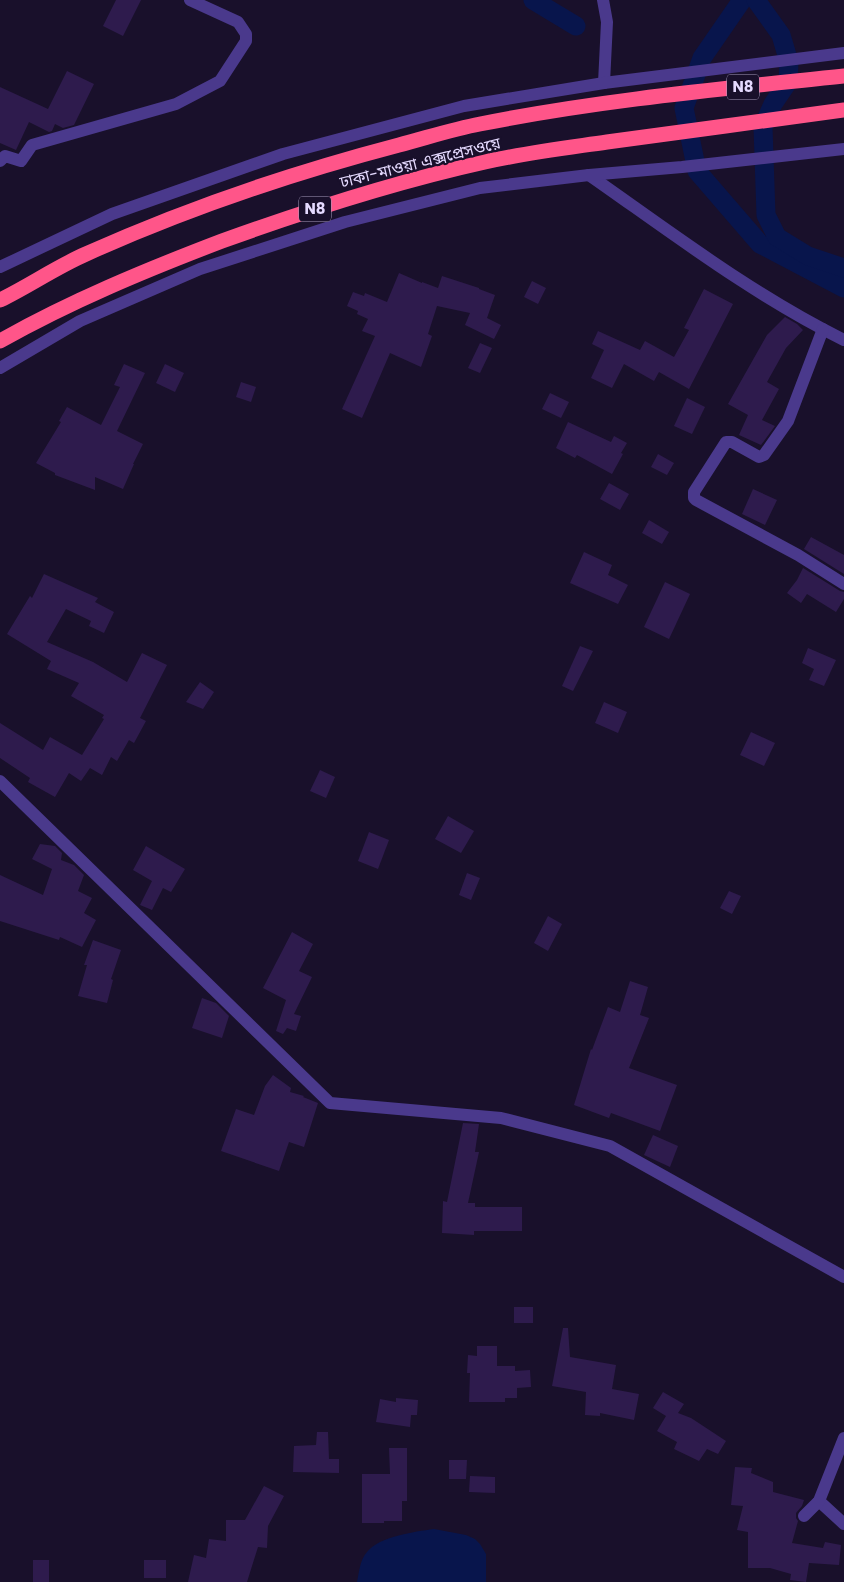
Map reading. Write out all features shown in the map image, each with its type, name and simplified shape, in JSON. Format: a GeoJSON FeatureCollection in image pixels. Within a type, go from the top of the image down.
{"type":"FeatureCollection","features":[{"type":"Feature","properties":{"kind":"highway","name":"ঢাকা-মাওয়া এক্সপ্রেসওয়ে"},"geometry":{"type":"LineString","coordinates":[[0,300],[84,255],[177,216],[320,166],[478,124],[642,98],[844,76]]}},
{"type":"Feature","properties":{"kind":"highway","name":"ঢাকা-মাওয়া এক্সপ্রেসওয়ে"},"geometry":{"type":"LineString","coordinates":[[0,341],[30,324],[100,290],[192,253],[331,203],[486,162],[648,136],[844,110]]}},
{"type":"Feature","properties":{"kind":"street"},"geometry":{"type":"LineString","coordinates":[[0,161],[5,156],[21,161],[32,145],[176,104],[220,81],[246,41],[246,34],[238,22],[190,0]]}},
{"type":"Feature","properties":{"kind":"street"},"geometry":{"type":"LineString","coordinates":[[603,0],[607,22],[604,83]]}},
{"type":"Feature","properties":{"kind":"street"},"geometry":{"type":"LineString","coordinates":[[0,267],[112,214],[283,154],[464,106],[604,83],[657,78],[844,53]]}},
{"type":"Feature","properties":{"kind":"street"},"geometry":{"type":"LineString","coordinates":[[0,368],[80,321],[191,273],[336,225],[480,188],[840,149]]}},
{"type":"Feature","properties":{"kind":"street"},"geometry":{"type":"LineString","coordinates":[[589,175],[742,282],[844,340]]}},
{"type":"Feature","properties":{"kind":"street"},"geometry":{"type":"LineString","coordinates":[[822,329],[788,421],[764,455],[759,457],[732,442],[726,442],[694,492],[694,498],[798,555],[844,584]]}},
{"type":"Feature","properties":{"kind":"street"},"geometry":{"type":"LineString","coordinates":[[0,781],[330,1103],[501,1118],[610,1146],[844,1277]]}},
{"type":"Feature","properties":{"kind":"street"},"geometry":{"type":"LineString","coordinates":[[804,1516],[819,1501],[844,1438]]}},
{"type":"Feature","properties":{"kind":"street"},"geometry":{"type":"LineString","coordinates":[[819,1501],[844,1524]]}},
{"type":"Feature","properties":{"kind":"shaded area"},"geometry":{"type":"Polygon","coordinates":[[[434,1529],[466,1535],[475,1539],[480,1544],[486,1554],[486,1582],[357,1582],[363,1558],[367,1552],[380,1542],[389,1538],[434,1529]]]}},
{"type":"Feature","properties":{"kind":"building"},"geometry":{"type":"Polygon","coordinates":[[[116,0],[141,0],[123,36],[103,26],[116,0]]]}},
{"type":"Feature","properties":{"kind":"building"},"geometry":{"type":"Polygon","coordinates":[[[67,71],[94,84],[74,125],[63,128],[55,124],[52,131],[49,132],[29,122],[16,150],[0,143],[0,87],[48,109],[67,71]]]}},
{"type":"Feature","properties":{"kind":"building"},"geometry":{"type":"Polygon","coordinates":[[[399,273],[438,288],[442,276],[495,295],[487,318],[501,325],[494,339],[465,325],[470,313],[437,306],[428,334],[432,336],[421,367],[390,353],[362,418],[342,409],[375,336],[362,331],[368,319],[357,314],[358,311],[347,306],[353,292],[364,296],[365,293],[387,302],[399,273]]]}},
{"type":"Feature","properties":{"kind":"building"},"geometry":{"type":"Polygon","coordinates":[[[532,281],[546,288],[538,304],[524,297],[532,281]]]}},
{"type":"Feature","properties":{"kind":"building"},"geometry":{"type":"Polygon","coordinates":[[[704,289],[733,304],[689,389],[659,372],[654,381],[624,364],[612,388],[591,378],[604,350],[592,344],[598,331],[640,350],[645,341],[674,357],[689,330],[684,328],[704,289]]]}},
{"type":"Feature","properties":{"kind":"building"},"geometry":{"type":"Polygon","coordinates":[[[785,317],[803,330],[786,348],[767,382],[779,389],[762,420],[775,426],[761,445],[739,435],[748,415],[728,404],[767,335],[785,317]]]}},
{"type":"Feature","properties":{"kind":"building"},"geometry":{"type":"Polygon","coordinates":[[[480,343],[492,348],[480,373],[468,368],[480,343]]]}},
{"type":"Feature","properties":{"kind":"building"},"geometry":{"type":"Polygon","coordinates":[[[124,364],[145,373],[117,431],[143,444],[123,489],[95,477],[95,490],[55,475],[55,473],[36,463],[61,422],[59,421],[67,407],[101,425],[120,387],[114,385],[124,364]]]}},
{"type":"Feature","properties":{"kind":"building"},"geometry":{"type":"Polygon","coordinates":[[[165,364],[184,373],[175,392],[156,383],[165,364]]]}},
{"type":"Feature","properties":{"kind":"building"},"geometry":{"type":"Polygon","coordinates":[[[241,382],[256,387],[251,402],[236,397],[241,382]]]}},
{"type":"Feature","properties":{"kind":"building"},"geometry":{"type":"Polygon","coordinates":[[[550,393],[569,402],[561,418],[542,409],[550,393]]]}},
{"type":"Feature","properties":{"kind":"building"},"geometry":{"type":"Polygon","coordinates":[[[687,398],[705,407],[692,434],[674,426],[687,398]]]}},
{"type":"Feature","properties":{"kind":"building"},"geometry":{"type":"Polygon","coordinates":[[[568,422],[611,442],[614,436],[627,443],[612,474],[577,455],[575,458],[556,448],[568,422]]]}},
{"type":"Feature","properties":{"kind":"building"},"geometry":{"type":"Polygon","coordinates":[[[658,454],[674,463],[667,475],[651,467],[658,454]]]}},
{"type":"Feature","properties":{"kind":"building"},"geometry":{"type":"Polygon","coordinates":[[[609,483],[629,494],[620,510],[600,499],[609,483]]]}},
{"type":"Feature","properties":{"kind":"building"},"geometry":{"type":"Polygon","coordinates":[[[753,489],[777,500],[765,525],[742,514],[753,489]]]}},
{"type":"Feature","properties":{"kind":"building"},"geometry":{"type":"Polygon","coordinates":[[[649,520],[669,532],[662,544],[642,533],[649,520]]]}},
{"type":"Feature","properties":{"kind":"building"},"geometry":{"type":"Polygon","coordinates":[[[811,537],[844,555],[844,574],[804,549],[811,537]]]}},
{"type":"Feature","properties":{"kind":"building"},"geometry":{"type":"Polygon","coordinates":[[[584,552],[612,565],[608,575],[628,585],[618,604],[570,583],[584,552]]]}},
{"type":"Feature","properties":{"kind":"building"},"geometry":{"type":"Polygon","coordinates":[[[803,568],[844,592],[844,599],[836,612],[807,594],[801,603],[787,593],[803,568]]]}},
{"type":"Feature","properties":{"kind":"building"},"geometry":{"type":"Polygon","coordinates":[[[44,574],[98,598],[95,602],[114,612],[104,633],[89,626],[91,621],[66,609],[47,642],[93,662],[127,682],[142,653],[167,665],[140,718],[146,721],[134,743],[129,740],[117,761],[111,757],[102,775],[90,768],[81,781],[69,773],[55,797],[28,782],[30,778],[0,758],[0,723],[43,750],[50,737],[82,755],[104,719],[102,718],[104,715],[71,696],[79,683],[47,669],[51,661],[7,634],[30,596],[32,598],[44,574]]]}},
{"type":"Feature","properties":{"kind":"building"},"geometry":{"type":"Polygon","coordinates":[[[665,582],[690,594],[669,639],[644,627],[665,582]]]}},
{"type":"Feature","properties":{"kind":"building"},"geometry":{"type":"Polygon","coordinates":[[[580,646],[593,651],[573,691],[562,686],[580,646]]]}},
{"type":"Feature","properties":{"kind":"building"},"geometry":{"type":"Polygon","coordinates":[[[808,648],[836,660],[824,686],[809,680],[814,669],[802,663],[808,648]]]}},
{"type":"Feature","properties":{"kind":"building"},"geometry":{"type":"Polygon","coordinates":[[[200,682],[214,692],[203,709],[186,702],[200,682]]]}},
{"type":"Feature","properties":{"kind":"building"},"geometry":{"type":"Polygon","coordinates":[[[604,702],[627,712],[618,733],[595,723],[604,702]]]}},
{"type":"Feature","properties":{"kind":"building"},"geometry":{"type":"Polygon","coordinates":[[[751,732],[775,743],[764,766],[740,755],[751,732]]]}},
{"type":"Feature","properties":{"kind":"building"},"geometry":{"type":"Polygon","coordinates":[[[320,770],[335,777],[326,798],[310,791],[320,770]]]}},
{"type":"Feature","properties":{"kind":"building"},"geometry":{"type":"Polygon","coordinates":[[[448,816],[474,831],[461,853],[435,839],[448,816]]]}},
{"type":"Feature","properties":{"kind":"building"},"geometry":{"type":"Polygon","coordinates":[[[369,832],[389,840],[378,869],[358,861],[369,832]]]}},
{"type":"Feature","properties":{"kind":"building"},"geometry":{"type":"Polygon","coordinates":[[[40,844],[55,846],[62,853],[61,860],[74,865],[84,875],[78,891],[92,898],[84,913],[96,920],[82,947],[60,937],[59,940],[0,921],[0,875],[43,895],[52,869],[32,859],[40,844]]]}},
{"type":"Feature","properties":{"kind":"building"},"geometry":{"type":"Polygon","coordinates":[[[146,846],[185,869],[171,892],[163,888],[152,910],[140,905],[152,881],[133,870],[146,846]]]}},
{"type":"Feature","properties":{"kind":"building"},"geometry":{"type":"Polygon","coordinates":[[[467,873],[480,878],[471,900],[459,895],[467,873]]]}},
{"type":"Feature","properties":{"kind":"building"},"geometry":{"type":"Polygon","coordinates":[[[729,891],[741,896],[732,914],[720,908],[729,891]]]}},
{"type":"Feature","properties":{"kind":"building"},"geometry":{"type":"Polygon","coordinates":[[[548,916],[562,924],[548,951],[534,943],[548,916]]]}},
{"type":"Feature","properties":{"kind":"building"},"geometry":{"type":"Polygon","coordinates":[[[292,932],[313,944],[299,971],[312,977],[294,1014],[301,1016],[296,1031],[287,1028],[283,1034],[276,1031],[286,1000],[263,988],[292,932]]]}},
{"type":"Feature","properties":{"kind":"building"},"geometry":{"type":"Polygon","coordinates":[[[93,940],[121,950],[111,979],[113,980],[107,1003],[78,996],[87,965],[84,965],[93,940]]]}},
{"type":"Feature","properties":{"kind":"building"},"geometry":{"type":"Polygon","coordinates":[[[630,981],[648,987],[640,1015],[649,1018],[629,1068],[677,1085],[660,1131],[611,1113],[609,1118],[574,1105],[591,1049],[608,1007],[620,1012],[630,981]]]}},
{"type":"Feature","properties":{"kind":"building"},"geometry":{"type":"Polygon","coordinates":[[[202,998],[216,1003],[229,1016],[222,1038],[192,1028],[202,998]]]}},
{"type":"Feature","properties":{"kind":"building"},"geometry":{"type":"Polygon","coordinates":[[[273,1075],[291,1088],[290,1092],[318,1103],[304,1147],[289,1142],[279,1171],[221,1151],[236,1109],[254,1115],[265,1086],[273,1075]]]}},
{"type":"Feature","properties":{"kind":"building"},"geometry":{"type":"Polygon","coordinates":[[[463,1123],[479,1124],[475,1152],[479,1152],[468,1203],[475,1203],[475,1207],[522,1207],[522,1231],[474,1231],[474,1235],[442,1233],[443,1201],[447,1202],[463,1123]]]}},
{"type":"Feature","properties":{"kind":"building"},"geometry":{"type":"Polygon","coordinates":[[[653,1135],[678,1146],[670,1167],[644,1155],[653,1135]]]}},
{"type":"Feature","properties":{"kind":"building"},"geometry":{"type":"Polygon","coordinates":[[[514,1307],[533,1307],[533,1323],[514,1323],[514,1307]]]}},
{"type":"Feature","properties":{"kind":"building"},"geometry":{"type":"Polygon","coordinates":[[[563,1328],[568,1328],[570,1357],[616,1365],[612,1389],[639,1394],[634,1420],[600,1413],[600,1416],[585,1415],[586,1392],[552,1386],[563,1328]]]}},
{"type":"Feature","properties":{"kind":"building"},"geometry":{"type":"Polygon","coordinates":[[[477,1346],[497,1346],[497,1366],[515,1366],[515,1371],[530,1370],[531,1387],[517,1388],[517,1398],[505,1398],[505,1402],[469,1402],[470,1373],[467,1373],[468,1355],[477,1356],[477,1346]]]}},
{"type":"Feature","properties":{"kind":"building"},"geometry":{"type":"Polygon","coordinates":[[[663,1392],[684,1404],[678,1413],[691,1418],[726,1441],[718,1454],[707,1449],[699,1461],[674,1449],[677,1442],[657,1431],[666,1416],[653,1408],[663,1392]]]}},
{"type":"Feature","properties":{"kind":"building"},"geometry":{"type":"Polygon","coordinates":[[[396,1398],[418,1400],[417,1415],[411,1415],[410,1427],[376,1422],[380,1399],[396,1402],[396,1398]]]}},
{"type":"Feature","properties":{"kind":"building"},"geometry":{"type":"Polygon","coordinates":[[[317,1432],[328,1432],[329,1459],[339,1459],[339,1473],[293,1472],[294,1446],[316,1445],[317,1432]]]}},
{"type":"Feature","properties":{"kind":"building"},"geometry":{"type":"Polygon","coordinates":[[[389,1448],[407,1448],[407,1501],[402,1501],[402,1521],[362,1523],[362,1474],[390,1474],[389,1448]]]}},
{"type":"Feature","properties":{"kind":"building"},"geometry":{"type":"Polygon","coordinates":[[[449,1460],[467,1460],[466,1479],[449,1479],[449,1460]]]}},
{"type":"Feature","properties":{"kind":"building"},"geometry":{"type":"Polygon","coordinates":[[[735,1467],[752,1468],[751,1473],[773,1482],[773,1492],[804,1500],[796,1513],[798,1521],[792,1543],[823,1548],[825,1542],[841,1545],[839,1565],[809,1563],[806,1582],[790,1580],[791,1574],[770,1568],[748,1568],[748,1532],[737,1530],[743,1506],[731,1505],[735,1467]]]}},
{"type":"Feature","properties":{"kind":"building"},"geometry":{"type":"Polygon","coordinates":[[[470,1476],[495,1477],[495,1493],[469,1492],[470,1476]]]}},
{"type":"Feature","properties":{"kind":"building"},"geometry":{"type":"Polygon","coordinates":[[[264,1486],[284,1496],[268,1526],[267,1548],[258,1547],[247,1582],[188,1582],[194,1555],[206,1558],[209,1539],[226,1541],[226,1520],[245,1520],[264,1486]]]}},
{"type":"Feature","properties":{"kind":"building"},"geometry":{"type":"Polygon","coordinates":[[[33,1560],[49,1560],[49,1582],[33,1582],[33,1560]]]}},
{"type":"Feature","properties":{"kind":"building"},"geometry":{"type":"Polygon","coordinates":[[[144,1560],[166,1560],[166,1578],[144,1578],[144,1560]]]}},
{"type":"Feature","properties":{"kind":"waterway"},"geometry":{"type":"LineString","coordinates":[[533,0],[576,26]]}},
{"type":"Feature","properties":{"kind":"waterway"},"geometry":{"type":"LineString","coordinates":[[742,0],[702,58],[684,108],[697,171],[760,244],[844,288]]}},
{"type":"Feature","properties":{"kind":"waterway"},"geometry":{"type":"LineString","coordinates":[[756,0],[781,35],[789,62],[788,82],[773,104],[763,127],[766,215],[777,237],[808,256],[844,268]]}}]}
